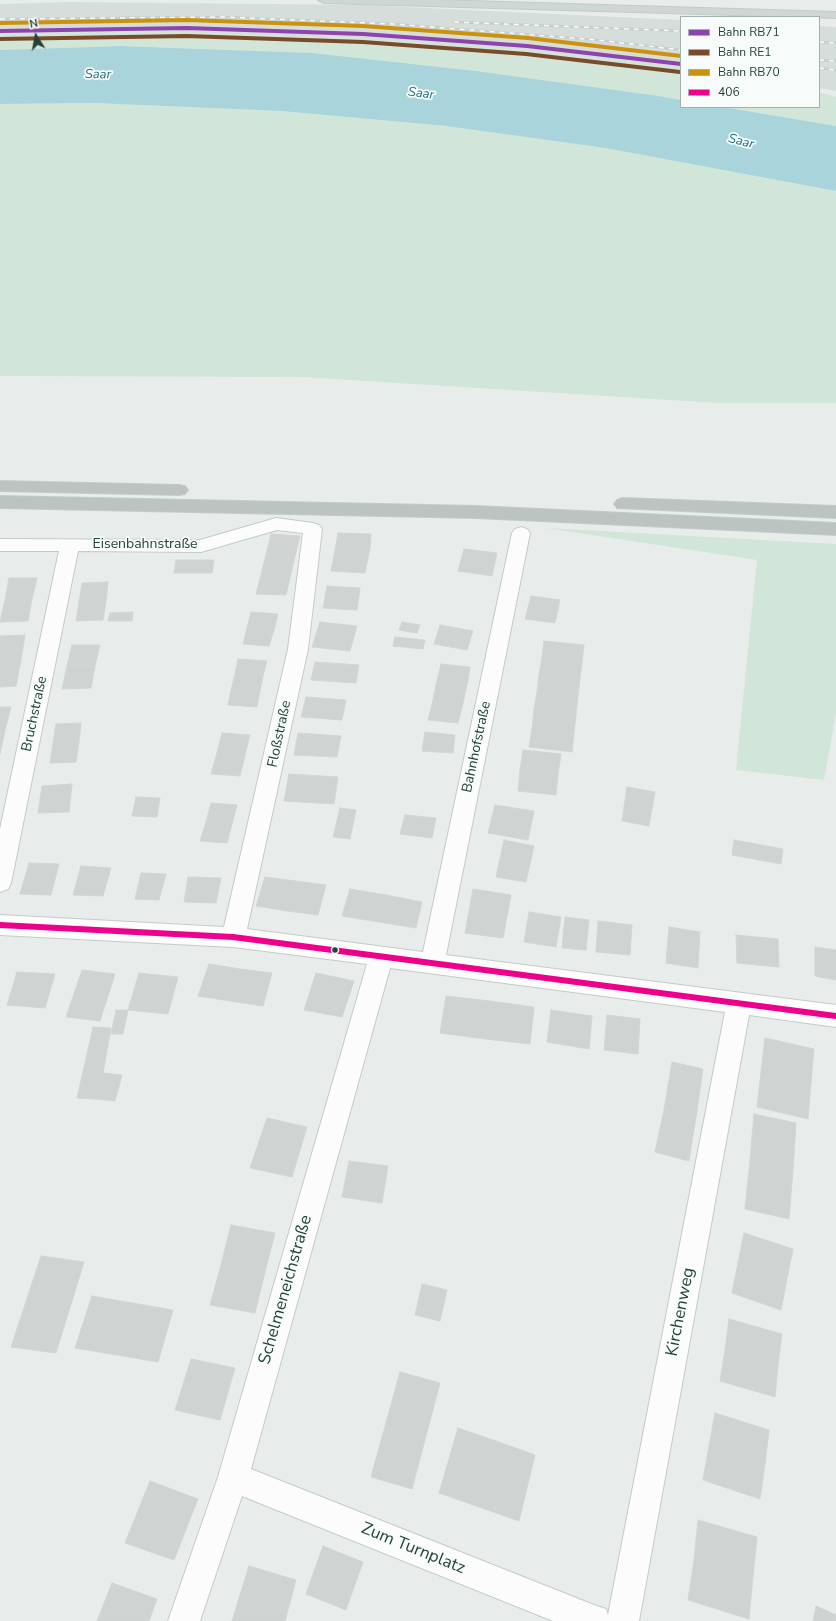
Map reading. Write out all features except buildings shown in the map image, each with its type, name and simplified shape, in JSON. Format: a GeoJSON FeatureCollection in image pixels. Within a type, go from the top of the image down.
{"type":"FeatureCollection","features":[{"type":"Feature","properties":{"kind":"highway"},"geometry":{"type":"LineString","coordinates":[[0,486],[285,501],[556,509],[836,512]]}},
{"type":"Feature","properties":{"kind":"highway"},"geometry":{"type":"LineString","coordinates":[[0,502],[285,501]]}},
{"type":"Feature","properties":{"kind":"highway"},"geometry":{"type":"LineString","coordinates":[[556,509],[836,529]]}},
{"type":"Feature","properties":{"kind":"main road"},"geometry":{"type":"LineString","coordinates":[[324,0],[836,15]]}},
{"type":"Feature","properties":{"kind":"street","name":"Eisenbahnstraße"},"geometry":{"type":"LineString","coordinates":[[0,545],[201,546],[276,524],[313,529]]}},
{"type":"Feature","properties":{"kind":"street","name":"Floßstraße"},"geometry":{"type":"LineString","coordinates":[[233,937],[298,649],[313,529]]}},
{"type":"Feature","properties":{"kind":"street","name":"Bahnhofstraße"},"geometry":{"type":"LineString","coordinates":[[433,962],[521,533]]}},
{"type":"Feature","properties":{"kind":"street","name":"Bruchstraße"},"geometry":{"type":"LineString","coordinates":[[0,883],[70,545]]}},
{"type":"Feature","properties":{"kind":"street"},"geometry":{"type":"LineString","coordinates":[[0,925],[233,937],[836,1016]]}},
{"type":"Feature","properties":{"kind":"street","name":"Schelmeneichstraße"},"geometry":{"type":"LineString","coordinates":[[184,1621],[233,1477],[381,956]]}},
{"type":"Feature","properties":{"kind":"street","name":"Kirchenweg"},"geometry":{"type":"LineString","coordinates":[[623,1621],[739,1003]]}},
{"type":"Feature","properties":{"kind":"street","name":"Zum Turnplatz"},"geometry":{"type":"LineString","coordinates":[[233,1477],[594,1621]]}},
{"type":"Feature","properties":{"kind":"shaded area"},"geometry":{"type":"Polygon","coordinates":[[[70,2],[362,5],[680,20],[680,82],[639,85],[356,38],[182,33],[0,45],[0,4],[70,2]]]}},
{"type":"Feature","properties":{"kind":"shaded area"},"geometry":{"type":"Polygon","coordinates":[[[820,26],[836,27],[836,91],[820,88],[820,26]]]}},
{"type":"Feature","properties":{"kind":"green space"},"geometry":{"type":"Polygon","coordinates":[[[119,31],[245,34],[397,40],[528,50],[680,68],[680,100],[476,71],[313,53],[120,46],[0,50],[0,34],[119,31]]]}},
{"type":"Feature","properties":{"kind":"green space"},"geometry":{"type":"Polygon","coordinates":[[[820,92],[836,97],[836,126],[729,108],[820,108],[820,92]]]}},
{"type":"Feature","properties":{"kind":"green space"},"geometry":{"type":"Polygon","coordinates":[[[94,103],[281,111],[446,126],[605,148],[836,191],[836,403],[717,403],[301,377],[0,376],[0,104],[94,103]]]}},
{"type":"Feature","properties":{"kind":"green space"},"geometry":{"type":"Polygon","coordinates":[[[546,528],[836,544],[836,713],[824,780],[736,770],[757,560],[546,528]]]}},
{"type":"Feature","properties":{"kind":"water","name":"Saar"},"geometry":{"type":"Polygon","coordinates":[[[120,46],[313,53],[476,71],[658,96],[680,100],[680,108],[729,108],[836,126],[836,191],[605,148],[446,126],[281,111],[94,103],[0,104],[0,50],[120,46]]]}},
{"type":"Feature","properties":{"kind":"railway"},"geometry":{"type":"LineString","coordinates":[[0,19],[224,17],[393,24],[598,40],[680,50]]}},
{"type":"Feature","properties":{"kind":"railway"},"geometry":{"type":"LineString","coordinates":[[454,22],[680,31]]}},
{"type":"Feature","properties":{"kind":"railway"},"geometry":{"type":"LineString","coordinates":[[820,42],[836,43]]}},
{"type":"Feature","properties":{"kind":"railway"},"geometry":{"type":"LineString","coordinates":[[820,60],[836,61]]}},
{"type":"Feature","properties":{"kind":"railway"},"geometry":{"type":"LineString","coordinates":[[820,68],[836,70]]}},
{"type":"Feature","properties":{"kind":"rail line","name":"RB70"},"geometry":{"type":"LineString","coordinates":[[0,23],[187,20],[363,26],[528,38],[680,56]]}},
{"type":"Feature","properties":{"kind":"rail line","name":"RB71"},"geometry":{"type":"LineString","coordinates":[[0,31],[187,28],[363,34],[527,46],[680,64]]}},
{"type":"Feature","properties":{"kind":"rail line","name":"RE1"},"geometry":{"type":"LineString","coordinates":[[0,39],[187,36],[363,42],[526,54],[680,72]]}},
{"type":"Feature","properties":{"kind":"transit line","name":"406"},"geometry":{"type":"LineString","coordinates":[[0,925],[233,937],[836,1016]]}}]}
